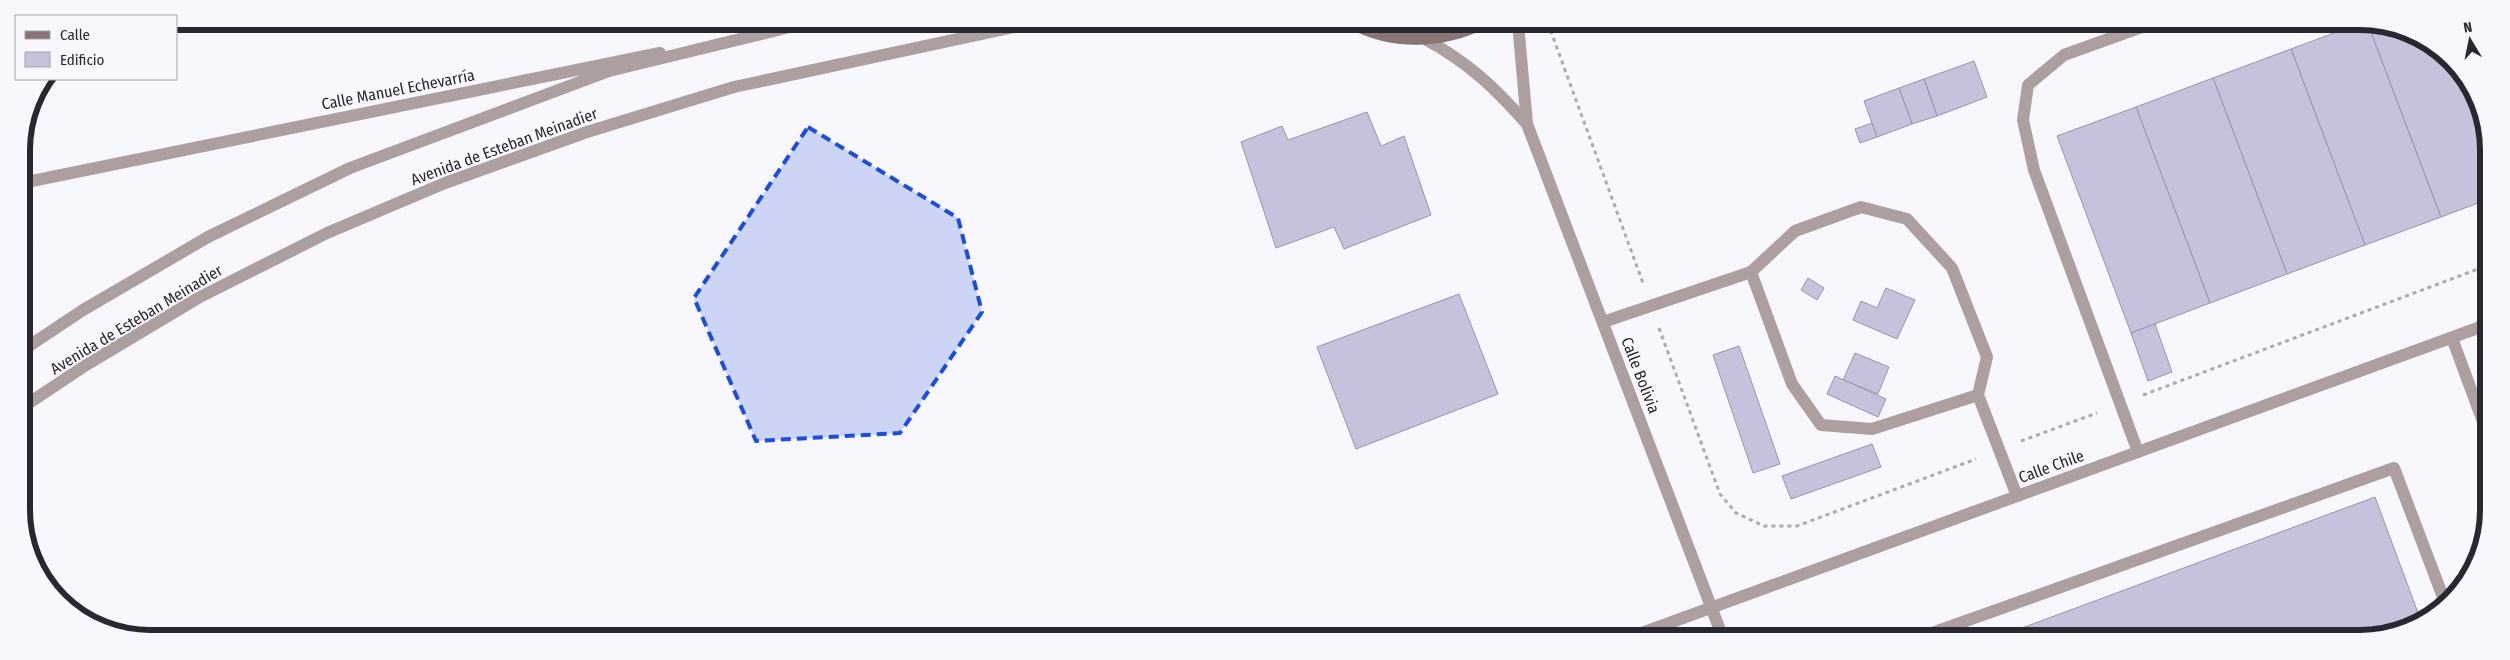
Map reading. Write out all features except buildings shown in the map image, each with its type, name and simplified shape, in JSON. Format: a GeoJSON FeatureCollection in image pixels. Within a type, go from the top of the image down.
{"type":"FeatureCollection","features":[{"type":"Feature","properties":{"kind":"main road"},"geometry":{"type":"LineString","coordinates":[[1370,30],[1402,38],[1425,39],[1467,30]]}},
{"type":"Feature","properties":{"kind":"street","name":"Calle Manuel Echevarría"},"geometry":{"type":"LineString","coordinates":[[30,181],[770,30]]}},
{"type":"Feature","properties":{"kind":"street","name":"Avenida de Esteban Meinadier"},"geometry":{"type":"LineString","coordinates":[[30,345],[83,310],[208,238],[350,168],[609,71],[772,30]]}},
{"type":"Feature","properties":{"kind":"street","name":"Avenida de Esteban Meinadier"},"geometry":{"type":"LineString","coordinates":[[30,402],[86,364],[198,298],[327,233],[445,182],[587,132],[734,88],[1000,30]]}},
{"type":"Feature","properties":{"kind":"street","name":"Calle Bolivia"},"geometry":{"type":"LineString","coordinates":[[1519,30],[1528,124],[1720,630]]}},
{"type":"Feature","properties":{"kind":"street"},"geometry":{"type":"LineString","coordinates":[[2133,30],[2064,55],[2028,85],[2023,120],[2034,170],[2138,452]]}},
{"type":"Feature","properties":{"kind":"street","name":"Calle Bolivia"},"geometry":{"type":"LineString","coordinates":[[1425,39],[1455,55],[1493,87],[1528,124]]}},
{"type":"Feature","properties":{"kind":"street"},"geometry":{"type":"LineString","coordinates":[[1603,322],[1751,272],[1794,231],[1861,208],[1908,219],[1952,268],[1987,356],[1978,395],[2018,496]]}},
{"type":"Feature","properties":{"kind":"street"},"geometry":{"type":"LineString","coordinates":[[1751,272],[1792,384],[1821,424],[1872,429],[1978,395]]}},
{"type":"Feature","properties":{"kind":"street","name":"Calle Chile"},"geometry":{"type":"LineString","coordinates":[[1649,630],[2480,327]]}},
{"type":"Feature","properties":{"kind":"street"},"geometry":{"type":"LineString","coordinates":[[2452,338],[2480,414]]}},
{"type":"Feature","properties":{"kind":"street"},"geometry":{"type":"LineString","coordinates":[[1940,630],[2394,468],[2443,597]]}},
{"type":"Feature","properties":{"kind":"path"},"geometry":{"type":"LineString","coordinates":[[1550,30],[1720,494],[1736,514],[1764,526],[1797,526],[2480,268]]}},
{"type":"Feature","properties":{"kind":"highlighted area"},"geometry":{"type":"Polygon","coordinates":[[[808,127],[958,218],[982,312],[900,433],[756,441],[694,298],[808,127]]]}}]}
